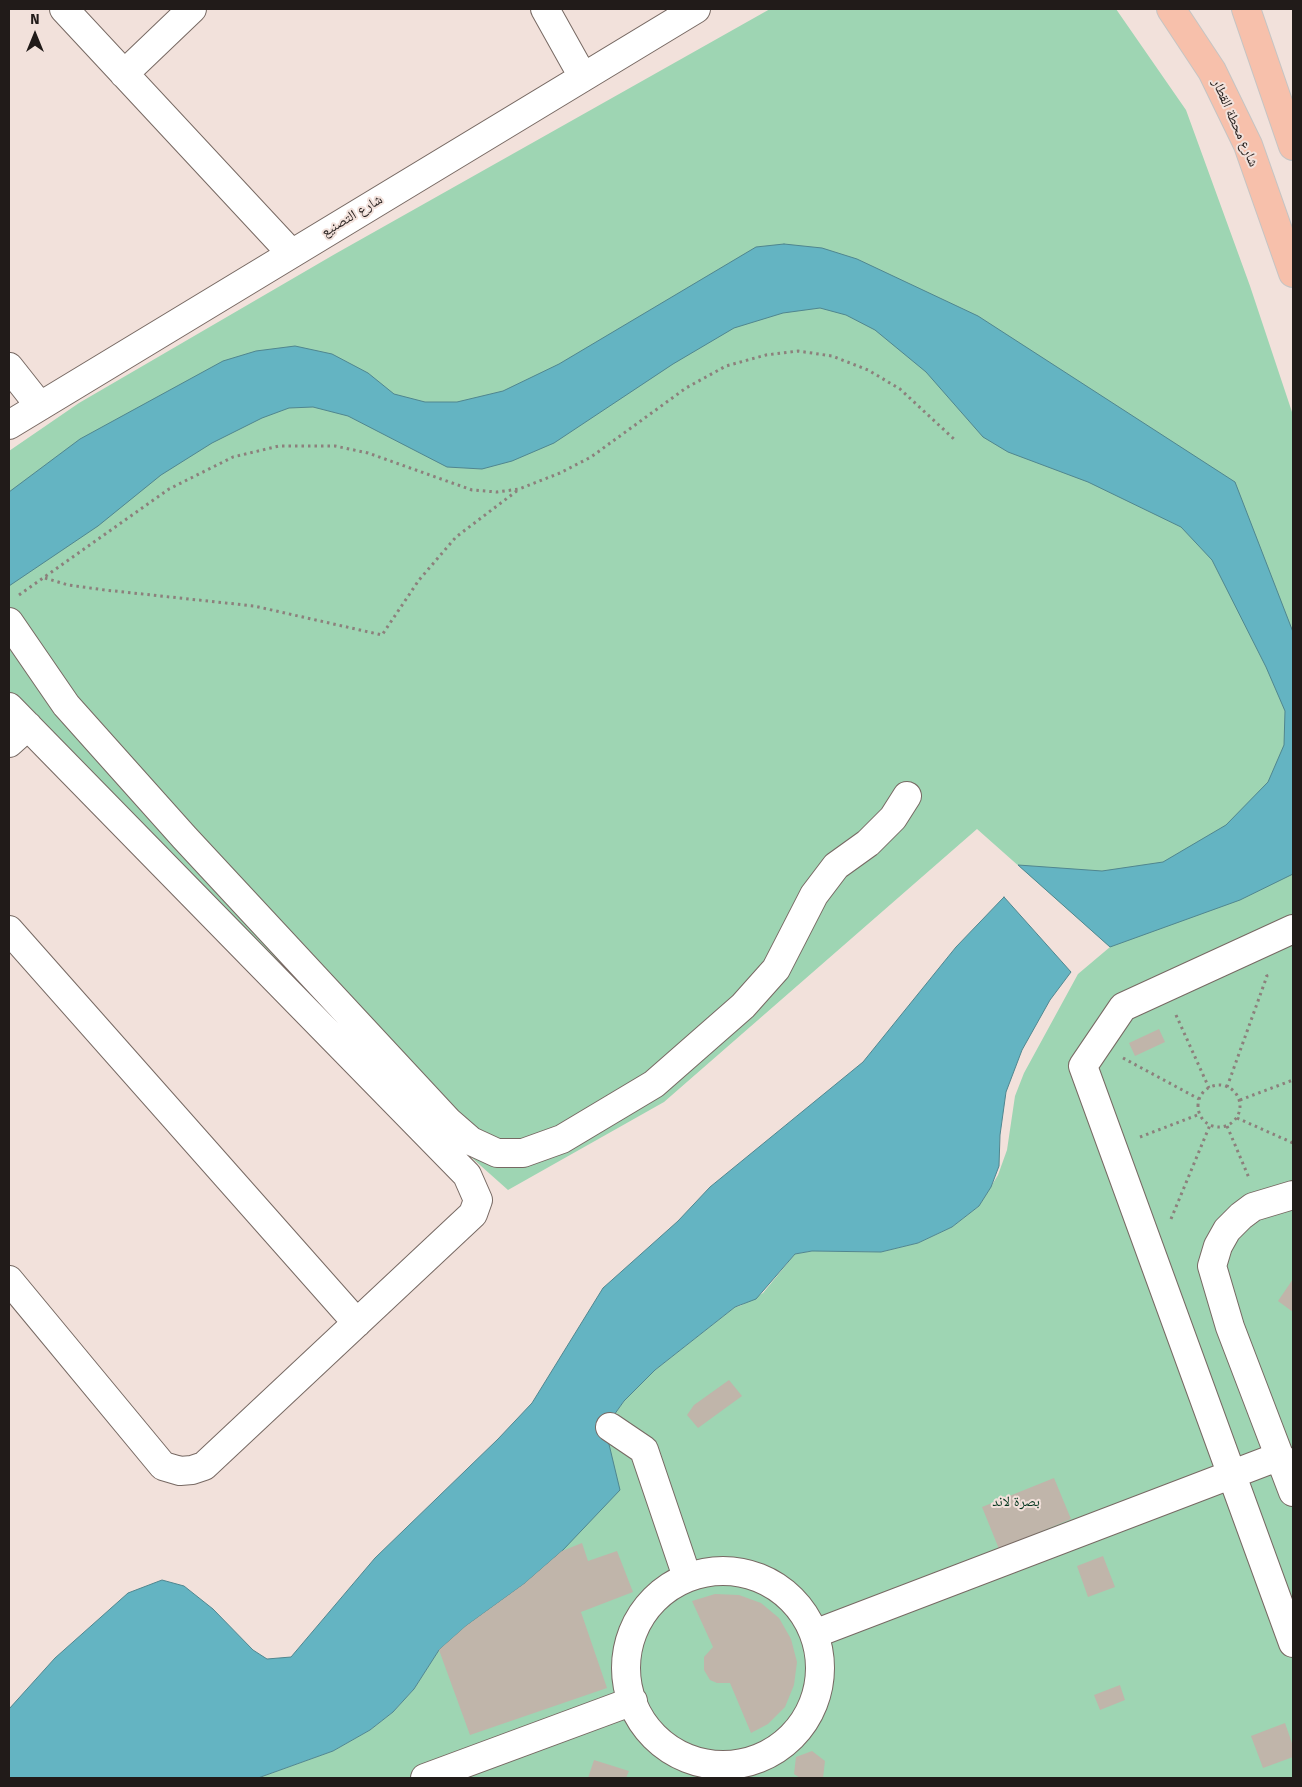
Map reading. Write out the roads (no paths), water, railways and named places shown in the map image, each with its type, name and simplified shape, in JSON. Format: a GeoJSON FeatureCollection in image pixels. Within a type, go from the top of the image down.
{"type":"FeatureCollection","features":[{"type":"Feature","properties":{"kind":"main road","name":"شارع محطة القطار"},"geometry":{"type":"LineString","coordinates":[[1170,9],[1212,71],[1248,145],[1293,274]]}},
{"type":"Feature","properties":{"kind":"main road"},"geometry":{"type":"LineString","coordinates":[[1246,9],[1293,146]]}},
{"type":"Feature","properties":{"kind":"street"},"geometry":{"type":"LineString","coordinates":[[64,9],[291,253]]}},
{"type":"Feature","properties":{"kind":"street"},"geometry":{"type":"LineString","coordinates":[[124,74],[192,9]]}},
{"type":"Feature","properties":{"kind":"street"},"geometry":{"type":"LineString","coordinates":[[545,9],[583,76]]}},
{"type":"Feature","properties":{"kind":"street","name":"شارع التصنيع"},"geometry":{"type":"LineString","coordinates":[[9,425],[39,405],[696,9]]}},
{"type":"Feature","properties":{"kind":"street"},"geometry":{"type":"LineString","coordinates":[[9,367],[39,405]]}},
{"type":"Feature","properties":{"kind":"street"},"geometry":{"type":"LineString","coordinates":[[12,610],[66,705],[184,837],[448,1121],[471,1141],[498,1152],[524,1152],[570,1134],[654,1084],[743,1006],[776,970],[814,895],[836,866],[868,843],[893,818],[908,796]]}},
{"type":"Feature","properties":{"kind":"street"},"geometry":{"type":"LineString","coordinates":[[9,707],[18,735],[460,1168],[474,1188],[478,1200],[473,1214],[204,1466],[180,1471],[163,1466],[9,1280]]}},
{"type":"Feature","properties":{"kind":"street"},"geometry":{"type":"LineString","coordinates":[[1293,929],[1124,1007],[1083,1066],[1293,1643]]}},
{"type":"Feature","properties":{"kind":"street"},"geometry":{"type":"LineString","coordinates":[[9,930],[357,1323]]}},
{"type":"Feature","properties":{"kind":"street"},"geometry":{"type":"LineString","coordinates":[[1293,1195],[1260,1205],[1247,1212],[1226,1230],[1218,1246],[1212,1266],[1230,1327],[1293,1492]]}},
{"type":"Feature","properties":{"kind":"street"},"geometry":{"type":"LineString","coordinates":[[610,1427],[644,1450],[687,1577]]}},
{"type":"Feature","properties":{"kind":"street"},"geometry":{"type":"LineString","coordinates":[[814,1634],[1280,1456]]}},
{"type":"Feature","properties":{"kind":"street"},"geometry":{"type":"LineString","coordinates":[[717,1571],[748,1574],[776,1586],[799,1607],[814,1634],[820,1664],[816,1694],[804,1722],[758,1769],[689,1759],[660,1742],[639,1717],[632,1701],[627,1685],[622,1645],[637,1620],[658,1595],[687,1577],[717,1571]]}},
{"type":"Feature","properties":{"kind":"street"},"geometry":{"type":"LineString","coordinates":[[426,1778],[632,1701]]}},
{"type":"Feature","properties":{"kind":"water"},"geometry":{"type":"Polygon","coordinates":[[[784,244],[822,248],[857,259],[978,316],[1235,482],[1293,632],[1293,874],[1240,900],[1110,947],[1018,865],[1102,871],[1163,862],[1226,825],[1268,782],[1284,745],[1285,711],[1266,667],[1212,560],[1181,527],[1088,482],[1008,452],[983,437],[926,372],[875,330],[846,315],[820,308],[783,313],[734,328],[673,364],[554,443],[512,461],[482,469],[447,467],[348,416],[313,407],[289,408],[262,418],[212,443],[161,475],[98,526],[9,586],[9,492],[80,439],[223,361],[256,351],[295,346],[332,354],[368,373],[394,394],[425,402],[457,402],[503,391],[559,364],[756,247],[784,244]]]}},
{"type":"Feature","properties":{"kind":"water"},"geometry":{"type":"Polygon","coordinates":[[[1004,897],[1071,972],[1050,1000],[1022,1050],[1006,1092],[1000,1135],[999,1166],[991,1187],[979,1206],[952,1227],[918,1243],[881,1252],[812,1251],[795,1254],[756,1299],[735,1307],[655,1370],[624,1401],[614,1415],[607,1436],[620,1490],[563,1550],[524,1584],[466,1626],[439,1650],[414,1689],[393,1712],[370,1730],[333,1751],[258,1778],[9,1778],[9,1709],[55,1658],[128,1593],[162,1580],[184,1586],[213,1609],[253,1650],[267,1659],[291,1657],[375,1558],[498,1439],[532,1403],[603,1288],[678,1221],[710,1187],[863,1062],[956,947],[1004,897]]]}},
{"type":"Feature","properties":{"kind":"park label","name":"بصرة لاند"},"geometry":{"type":"Point","coordinates":[1016,1502]}}]}
